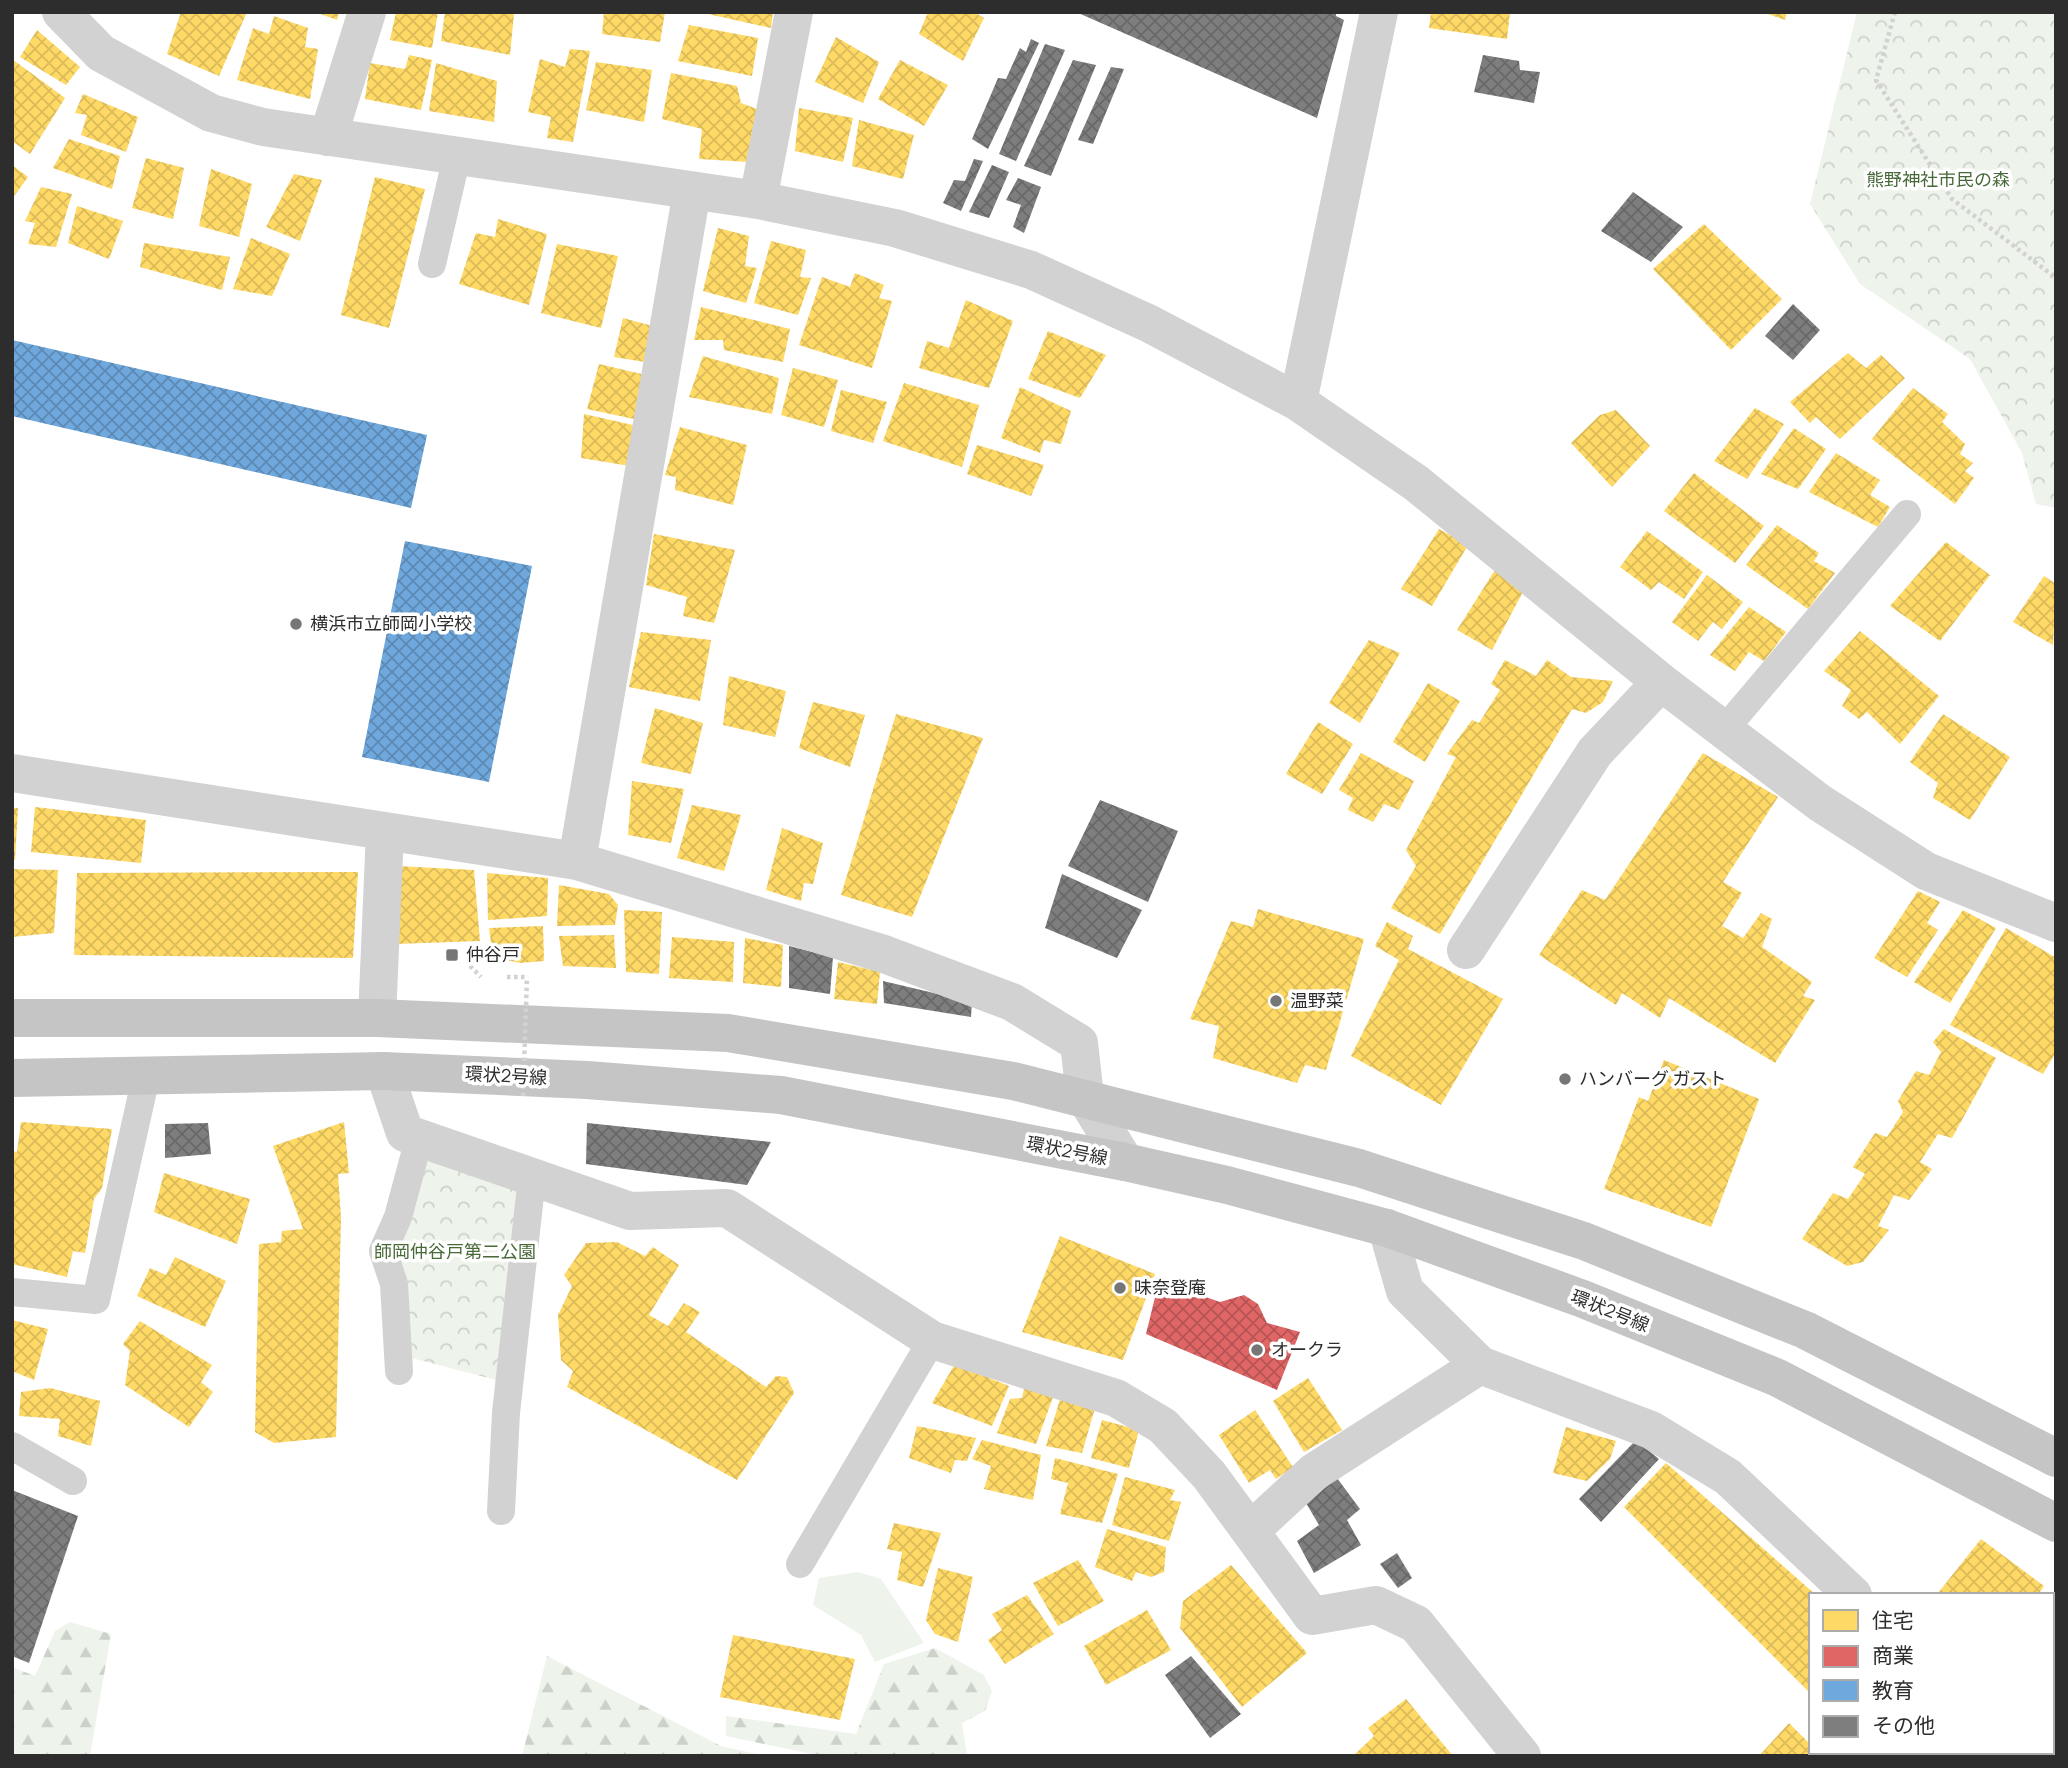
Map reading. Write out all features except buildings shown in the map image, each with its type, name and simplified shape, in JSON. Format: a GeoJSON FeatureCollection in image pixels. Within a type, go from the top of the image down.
{"type":"FeatureCollection","features":[{"type":"Feature","properties":{"kind":"main road"},"geometry":{"type":"LineString","coordinates":[[12,1018],[377,1018],[728,1033],[1013,1081],[1359,1168],[1584,1241],[1805,1330],[2056,1458]]}},
{"type":"Feature","properties":{"kind":"main road","name":"環状2号線"},"geometry":{"type":"LineString","coordinates":[[12,1078],[384,1071],[587,1080],[781,1096],[1125,1162],[1227,1185],[1388,1228],[1583,1299],[1778,1378],[2056,1523]]}},
{"type":"Feature","properties":{"kind":"street"},"geometry":{"type":"LineString","coordinates":[[61,12],[101,53],[211,113],[263,127],[758,201],[895,228],[1031,270],[1148,323],[1298,402],[1416,483],[1661,682],[1820,803],[1926,871],[2056,923]]}},
{"type":"Feature","properties":{"kind":"street"},"geometry":{"type":"LineString","coordinates":[[328,137],[367,12]]}},
{"type":"Feature","properties":{"kind":"street"},"geometry":{"type":"LineString","coordinates":[[758,201],[794,12]]}},
{"type":"Feature","properties":{"kind":"street"},"geometry":{"type":"LineString","coordinates":[[1298,402],[1378,12]]}},
{"type":"Feature","properties":{"kind":"street"},"geometry":{"type":"LineString","coordinates":[[577,861],[692,191]]}},
{"type":"Feature","properties":{"kind":"street"},"geometry":{"type":"LineString","coordinates":[[1466,950],[1595,752],[1661,682]]}},
{"type":"Feature","properties":{"kind":"street"},"geometry":{"type":"LineString","coordinates":[[12,773],[577,861],[884,954],[1012,1002],[1079,1043],[1085,1097],[1125,1162]]}},
{"type":"Feature","properties":{"kind":"street"},"geometry":{"type":"LineString","coordinates":[[377,1018],[386,831]]}},
{"type":"Feature","properties":{"kind":"street"},"geometry":{"type":"LineString","coordinates":[[384,1071],[405,1133],[630,1211],[727,1208],[932,1340],[1116,1398],[1163,1426],[1209,1475],[1312,1616],[1376,1605],[1416,1624],[1522,1756]]}},
{"type":"Feature","properties":{"kind":"street"},"geometry":{"type":"LineString","coordinates":[[1388,1228],[1405,1291],[1480,1365],[1651,1430],[1728,1477],[1851,1593]]}},
{"type":"Feature","properties":{"kind":"street"},"geometry":{"type":"LineString","coordinates":[[1250,1531],[1314,1472],[1480,1365]]}},
{"type":"Feature","properties":{"kind":"lane"},"geometry":{"type":"LineString","coordinates":[[432,264],[457,156]]}},
{"type":"Feature","properties":{"kind":"lane"},"geometry":{"type":"LineString","coordinates":[[1724,730],[1907,514]]}},
{"type":"Feature","properties":{"kind":"lane"},"geometry":{"type":"LineString","coordinates":[[12,1292],[96,1300],[146,1077]]}},
{"type":"Feature","properties":{"kind":"lane"},"geometry":{"type":"LineString","coordinates":[[399,1371],[394,1284],[383,1251],[398,1216],[419,1139]]}},
{"type":"Feature","properties":{"kind":"lane"},"geometry":{"type":"LineString","coordinates":[[501,1511],[506,1413],[532,1177]]}},
{"type":"Feature","properties":{"kind":"lane"},"geometry":{"type":"LineString","coordinates":[[800,1564],[932,1340]]}},
{"type":"Feature","properties":{"kind":"lane"},"geometry":{"type":"LineString","coordinates":[[12,1446],[73,1481]]}},
{"type":"Feature","properties":{"kind":"path"},"geometry":{"type":"LineString","coordinates":[[1895,12],[1876,80],[1952,199],[2056,278]]}},
{"type":"Feature","properties":{"kind":"path"},"geometry":{"type":"LineString","coordinates":[[470,966],[478,977],[490,977]]}},
{"type":"Feature","properties":{"kind":"path"},"geometry":{"type":"LineString","coordinates":[[502,977],[527,977],[523,1096]]}},
{"type":"Feature","properties":{"kind":"green space","name":"熊野神社市民の森"},"geometry":{"type":"Polygon","coordinates":[[[1857,12],[2056,12],[2056,508],[2036,504],[2022,453],[1970,359],[1860,284],[1810,204],[1857,12]]]}},
{"type":"Feature","properties":{"kind":"green space","name":"師岡仲谷戸第二公園"},"geometry":{"type":"Polygon","coordinates":[[[425,1148],[522,1181],[504,1382],[404,1356],[391,1251],[425,1148]]]}},
{"type":"Feature","properties":{"kind":"green space"},"geometry":{"type":"Polygon","coordinates":[[[858,1572],[881,1579],[924,1643],[875,1662],[861,1635],[813,1605],[819,1578],[858,1572]]]}},
{"type":"Feature","properties":{"kind":"green space"},"geometry":{"type":"Polygon","coordinates":[[[70,1622],[111,1634],[90,1756],[12,1756],[12,1667],[35,1676],[55,1631],[70,1622]]]}},
{"type":"Feature","properties":{"kind":"green space"},"geometry":{"type":"Polygon","coordinates":[[[935,1648],[984,1675],[992,1691],[985,1711],[962,1723],[967,1756],[821,1756],[726,1736],[726,1716],[856,1734],[884,1664],[935,1648]]]}},
{"type":"Feature","properties":{"kind":"green space"},"geometry":{"type":"Polygon","coordinates":[[[547,1656],[721,1746],[765,1756],[522,1756],[547,1656]]]}},
{"type":"Feature","properties":{"kind":"place","name":"横浜市立師岡小学校"},"geometry":{"type":"Point","coordinates":[296,624]}},
{"type":"Feature","properties":{"kind":"place","name":"仲谷戸"},"geometry":{"type":"Point","coordinates":[452,955]}},
{"type":"Feature","properties":{"kind":"place","name":"温野菜"},"geometry":{"type":"Point","coordinates":[1276,1001]}},
{"type":"Feature","properties":{"kind":"place","name":"ハンバーグ ガスト"},"geometry":{"type":"Point","coordinates":[1565,1079]}},
{"type":"Feature","properties":{"kind":"place","name":"味奈登庵"},"geometry":{"type":"Point","coordinates":[1120,1288]}},
{"type":"Feature","properties":{"kind":"place","name":"オークラ"},"geometry":{"type":"Point","coordinates":[1257,1350]}}]}
